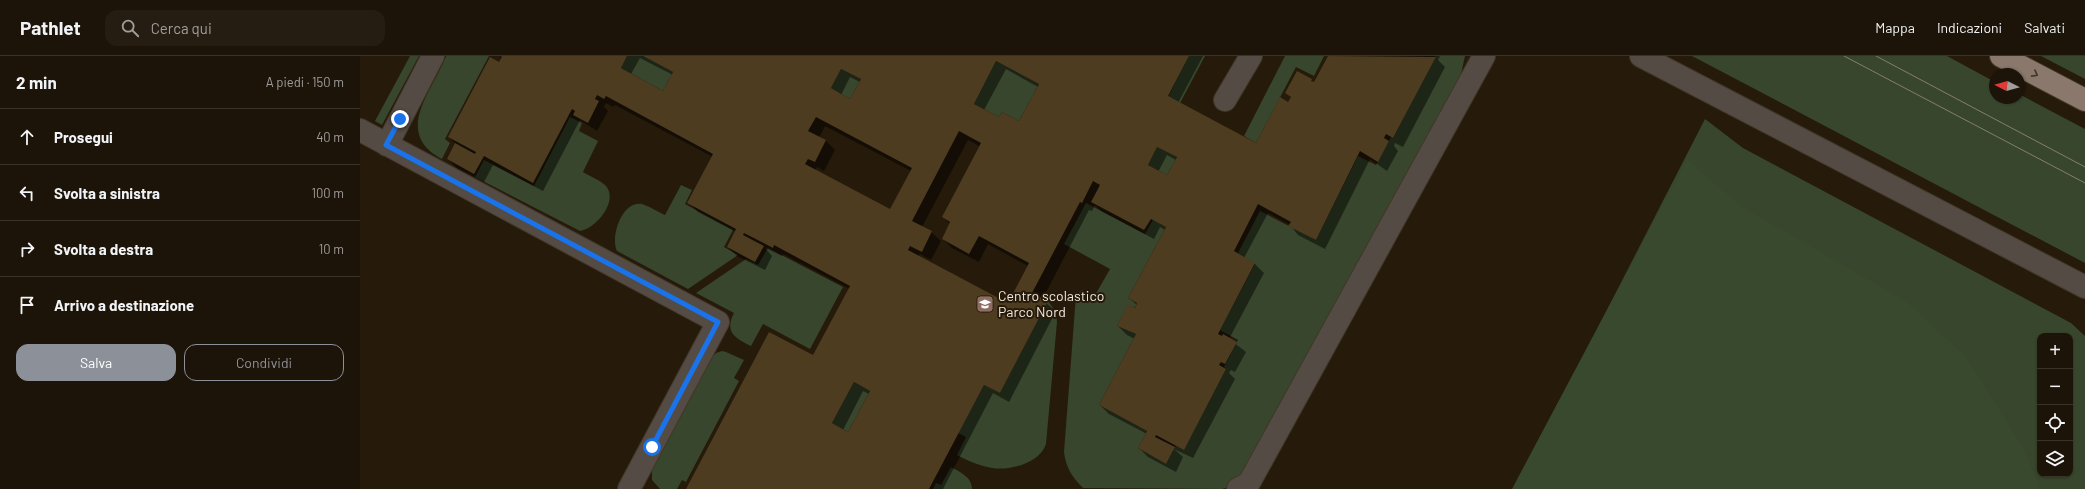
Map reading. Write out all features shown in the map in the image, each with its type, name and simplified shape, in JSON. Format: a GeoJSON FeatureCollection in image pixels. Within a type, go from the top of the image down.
{"type":"FeatureCollection","features":[{"type":"Feature","properties":{"kind":"main road"},"geometry":{"type":"LineString","coordinates":[[2001,56],[2085,100]]}},
{"type":"Feature","properties":{"kind":"street"},"geometry":{"type":"LineString","coordinates":[[386,145],[433,56]]}},
{"type":"Feature","properties":{"kind":"street"},"geometry":{"type":"LineString","coordinates":[[1225,100],[1251,56]]}},
{"type":"Feature","properties":{"kind":"street"},"geometry":{"type":"LineString","coordinates":[[1238,489],[1249,483],[1484,56]]}},
{"type":"Feature","properties":{"kind":"street"},"geometry":{"type":"LineString","coordinates":[[1641,56],[2085,287]]}},
{"type":"Feature","properties":{"kind":"street"},"geometry":{"type":"LineString","coordinates":[[360,130],[718,322],[629,489]]}},
{"type":"Feature","properties":{"kind":"green space"},"geometry":{"type":"Polygon","coordinates":[[[410,56],[419,56],[382,125],[375,121],[410,56]]]}},
{"type":"Feature","properties":{"kind":"green space"},"geometry":{"type":"Polygon","coordinates":[[[446,56],[489,56],[445,139],[450,143],[442,159],[427,148],[420,136],[418,124],[420,110],[446,56]]]}},
{"type":"Feature","properties":{"kind":"green space"},"geometry":{"type":"Polygon","coordinates":[[[627,56],[643,56],[673,72],[663,91],[621,68],[627,56]]]}},
{"type":"Feature","properties":{"kind":"green space"},"geometry":{"type":"Polygon","coordinates":[[[1189,56],[1205,56],[1180,103],[1168,97],[1189,56]]]}},
{"type":"Feature","properties":{"kind":"green space"},"geometry":{"type":"Polygon","coordinates":[[[1285,56],[1324,56],[1314,76],[1296,67],[1256,143],[1244,136],[1285,56]]]}},
{"type":"Feature","properties":{"kind":"green space"},"geometry":{"type":"Polygon","coordinates":[[[1434,56],[1465,56],[1461,74],[1252,469],[1229,487],[1222,489],[1083,488],[1070,472],[1066,463],[1064,452],[1076,295],[1082,290],[1094,297],[1110,269],[1064,244],[1086,203],[1145,234],[1153,220],[1166,227],[1128,298],[1137,303],[1135,308],[1128,305],[1117,326],[1136,334],[1099,405],[1147,431],[1138,448],[1166,464],[1176,445],[1184,449],[1226,369],[1224,367],[1238,340],[1220,330],[1255,264],[1238,253],[1260,211],[1316,240],[1358,156],[1376,165],[1391,137],[1393,138],[1436,57],[1434,56]]]}},
{"type":"Feature","properties":{"kind":"green space"},"geometry":{"type":"Polygon","coordinates":[[[1692,56],[1947,56],[1989,79],[1989,104],[2025,104],[2025,97],[2085,129],[2085,263],[1692,56]]]}},
{"type":"Feature","properties":{"kind":"green space"},"geometry":{"type":"Polygon","coordinates":[[[2041,56],[2085,56],[2085,79],[2041,56]]]}},
{"type":"Feature","properties":{"kind":"green space"},"geometry":{"type":"Polygon","coordinates":[[[996,61],[1039,84],[1019,121],[1002,112],[999,117],[974,104],[996,61]]]}},
{"type":"Feature","properties":{"kind":"green space"},"geometry":{"type":"Polygon","coordinates":[[[841,69],[861,79],[850,99],[831,88],[841,69]]]}},
{"type":"Feature","properties":{"kind":"green space"},"geometry":{"type":"Polygon","coordinates":[[[570,117],[582,123],[579,131],[598,141],[583,172],[605,185],[609,191],[610,198],[608,206],[599,220],[593,225],[580,231],[475,177],[484,160],[534,186],[570,117]]]}},
{"type":"Feature","properties":{"kind":"green space"},"geometry":{"type":"Polygon","coordinates":[[[1705,119],[1743,148],[2071,323],[2085,336],[2085,489],[1515,489],[1705,119]]]}},
{"type":"Feature","properties":{"kind":"green space"},"geometry":{"type":"Polygon","coordinates":[[[1157,147],[1177,157],[1167,175],[1148,165],[1157,147]]]}},
{"type":"Feature","properties":{"kind":"green space"},"geometry":{"type":"Polygon","coordinates":[[[1687,159],[1741,206],[1906,301],[1966,357],[2025,450],[2040,489],[1512,489],[1687,159]]]}},
{"type":"Feature","properties":{"kind":"green space"},"geometry":{"type":"Polygon","coordinates":[[[681,185],[692,190],[685,204],[733,230],[724,247],[738,255],[688,289],[617,251],[615,245],[615,237],[619,221],[623,213],[635,204],[642,204],[665,215],[681,185]]]}},
{"type":"Feature","properties":{"kind":"green space"},"geometry":{"type":"Polygon","coordinates":[[[768,248],[843,287],[810,349],[763,324],[751,346],[733,334],[730,325],[734,313],[696,293],[746,259],[758,265],[768,248]]]}},
{"type":"Feature","properties":{"kind":"green space"},"geometry":{"type":"Polygon","coordinates":[[[1048,301],[1056,312],[1057,322],[1046,444],[1043,451],[1031,461],[1024,464],[999,469],[979,465],[957,455],[966,437],[958,433],[984,385],[1000,393],[1048,301]]]}},
{"type":"Feature","properties":{"kind":"green space"},"geometry":{"type":"Polygon","coordinates":[[[722,351],[744,360],[734,378],[739,381],[686,482],[682,480],[677,489],[660,489],[652,480],[652,468],[708,361],[716,353],[722,351]]]}},
{"type":"Feature","properties":{"kind":"green space"},"geometry":{"type":"Polygon","coordinates":[[[854,382],[870,391],[848,432],[832,423],[854,382]]]}},
{"type":"Feature","properties":{"kind":"green space"},"geometry":{"type":"Polygon","coordinates":[[[951,467],[968,478],[972,489],[933,489],[936,483],[941,485],[951,467]]]}},
{"type":"Feature","properties":{"kind":"building"},"geometry":{"type":"Polygon","coordinates":[[[500,56],[627,56],[621,68],[663,91],[673,72],[643,56],[1189,56],[1168,96],[1256,143],[1280,97],[1288,102],[1291,97],[1285,93],[1297,71],[1312,79],[1311,81],[1314,82],[1328,56],[1436,57],[1393,138],[1386,134],[1384,138],[1389,141],[1378,162],[1360,151],[1316,240],[1288,226],[1291,222],[1258,204],[1234,251],[1255,263],[1218,334],[1222,336],[1223,334],[1237,342],[1225,364],[1221,362],[1219,365],[1226,369],[1184,450],[1156,435],[1155,437],[1175,447],[1166,464],[1138,448],[1147,431],[1099,405],[1136,334],[1117,326],[1128,304],[1135,308],[1137,303],[1128,298],[1166,227],[1151,219],[1144,230],[1091,202],[1100,185],[1093,181],[1082,203],[1080,202],[1032,293],[1048,301],[1000,393],[984,385],[929,489],[686,489],[769,332],[813,355],[850,286],[774,245],[773,248],[744,233],[743,235],[764,246],[755,262],[727,247],[736,229],[687,203],[713,154],[606,96],[604,99],[597,95],[595,99],[599,101],[588,123],[573,115],[575,111],[572,109],[533,183],[484,156],[474,174],[447,159],[455,143],[475,154],[476,152],[448,137],[490,57],[499,62],[502,57],[500,56]],[[996,61],[974,104],[999,117],[1002,112],[1019,121],[1039,84],[996,61]],[[841,69],[831,88],[850,99],[861,79],[841,69]],[[816,117],[808,131],[826,140],[815,162],[808,159],[805,164],[890,209],[912,168],[816,117]],[[959,131],[912,221],[932,231],[922,252],[910,246],[908,250],[1008,303],[1029,263],[979,236],[969,254],[942,239],[950,222],[942,217],[981,143],[959,131]],[[1157,147],[1148,165],[1167,175],[1177,157],[1157,147]],[[854,382],[832,423],[848,432],[870,391],[854,382]]]}},
{"type":"Feature","properties":{"kind":"tram line"},"geometry":{"type":"LineString","coordinates":[[1844,56],[2085,183]]}},
{"type":"Feature","properties":{"kind":"tram line"},"geometry":{"type":"LineString","coordinates":[[1876,56],[2085,167]]}},
{"type":"Feature","properties":{"kind":"place","name":"Centro scolastico Parco Nord"},"geometry":{"type":"Point","coordinates":[985,304]}},
{"type":"Feature","properties":{"kind":"route"},"geometry":{"type":"LineString","coordinates":[[400,119],[386,145],[718,322],[652,447]]}}]}
